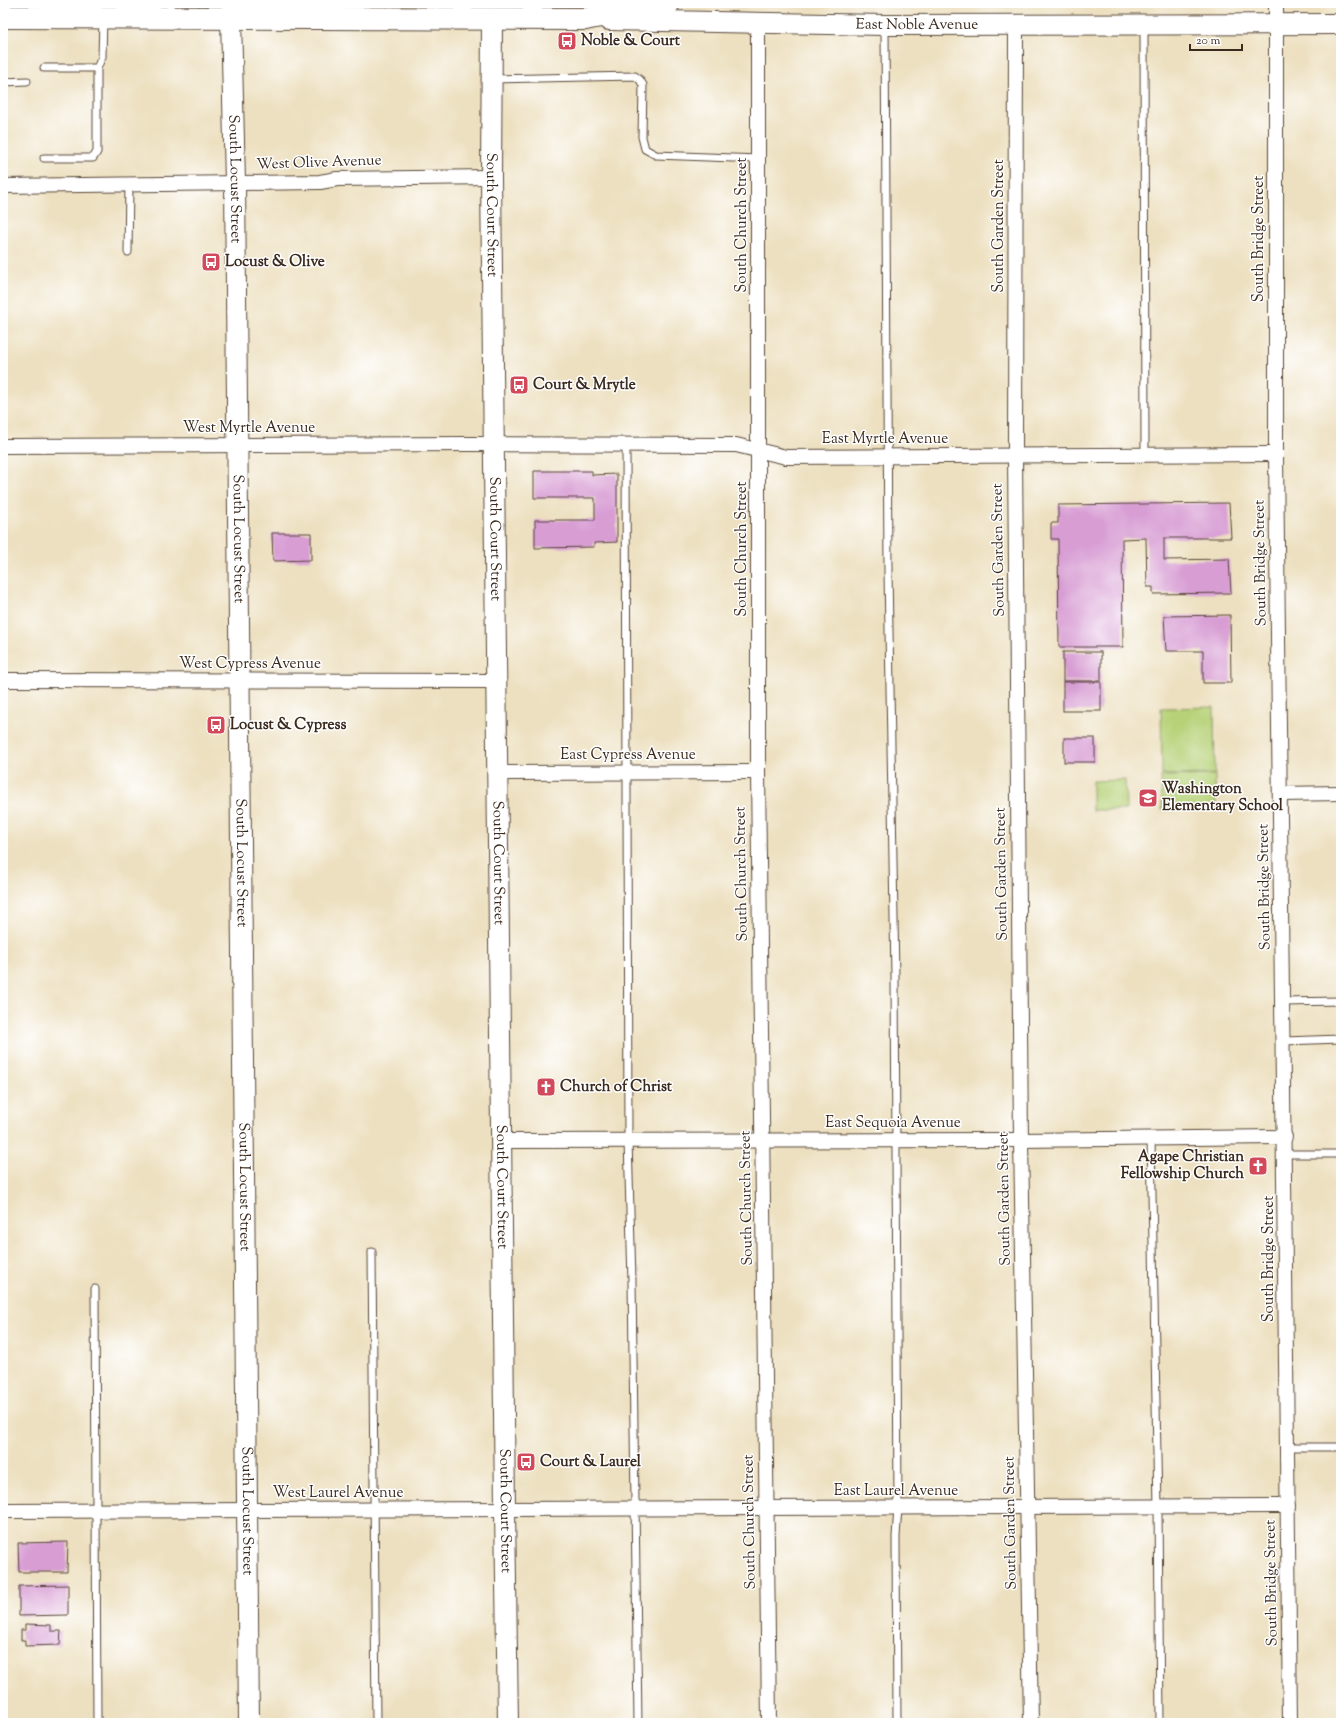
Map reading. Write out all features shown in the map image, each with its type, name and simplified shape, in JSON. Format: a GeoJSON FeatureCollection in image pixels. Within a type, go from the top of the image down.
{"type":"FeatureCollection","features":[{"type":"Feature","properties":{"kind":"main road"},"geometry":{"type":"LineString","coordinates":[[585,19],[669,3]]}},
{"type":"Feature","properties":{"kind":"main road","name":"East Noble Avenue"},"geometry":{"type":"LineString","coordinates":[[3,17],[103,17],[171,10],[231,10],[492,11],[585,19]]}},
{"type":"Feature","properties":{"kind":"street","name":"South Bridge Street"},"geometry":{"type":"LineString","coordinates":[[1276,3],[1276,454],[1284,1041],[1290,1723]]}},
{"type":"Feature","properties":{"kind":"street","name":"South Locust Street"},"geometry":{"type":"LineString","coordinates":[[231,10],[235,182],[249,1723]]}},
{"type":"Feature","properties":{"kind":"street","name":"South Court Street"},"geometry":{"type":"LineString","coordinates":[[492,11],[491,177],[508,1723]]}},
{"type":"Feature","properties":{"kind":"street","name":"East Noble Avenue"},"geometry":{"type":"LineString","coordinates":[[585,19],[758,24],[1016,26],[1341,24]]}},
{"type":"Feature","properties":{"kind":"street","name":"South Church Street"},"geometry":{"type":"LineString","coordinates":[[758,24],[758,772],[769,1723]]}},
{"type":"Feature","properties":{"kind":"street","name":"South Garden Street"},"geometry":{"type":"LineString","coordinates":[[1016,26],[1015,455],[1021,1140],[1031,1723]]}},
{"type":"Feature","properties":{"kind":"street","name":"West Olive Avenue"},"geometry":{"type":"LineString","coordinates":[[3,186],[320,182],[337,179],[491,177]]}},
{"type":"Feature","properties":{"kind":"street","name":"East Myrtle Avenue"},"geometry":{"type":"LineString","coordinates":[[495,444],[736,445],[786,457],[1276,454]]}},
{"type":"Feature","properties":{"kind":"street","name":"West Myrtle Avenue"},"geometry":{"type":"LineString","coordinates":[[3,446],[495,444]]}},
{"type":"Feature","properties":{"kind":"street","name":"West Cypress Avenue"},"geometry":{"type":"LineString","coordinates":[[3,680],[496,681]]}},
{"type":"Feature","properties":{"kind":"street","name":"East Cypress Avenue"},"geometry":{"type":"LineString","coordinates":[[498,773],[758,772]]}},
{"type":"Feature","properties":{"kind":"street"},"geometry":{"type":"LineString","coordinates":[[1281,794],[1341,793]]}},
{"type":"Feature","properties":{"kind":"street","name":"East Sequoia Avenue"},"geometry":{"type":"LineString","coordinates":[[501,1141],[1021,1140],[1285,1137]]}},
{"type":"Feature","properties":{"kind":"street","name":"East Laurel Avenue"},"geometry":{"type":"LineString","coordinates":[[505,1510],[898,1507],[1158,1508],[1288,1506]]}},
{"type":"Feature","properties":{"kind":"street","name":"West Laurel Avenue"},"geometry":{"type":"LineString","coordinates":[[3,1511],[505,1510]]}},
{"type":"Feature","properties":{"kind":"lane"},"geometry":{"type":"LineString","coordinates":[[44,158],[93,158],[97,152],[97,68],[102,57],[103,17]]}},
{"type":"Feature","properties":{"kind":"lane"},"geometry":{"type":"LineString","coordinates":[[885,25],[887,456],[895,976],[898,1507],[896,1537],[897,1723]]}},
{"type":"Feature","properties":{"kind":"lane"},"geometry":{"type":"LineString","coordinates":[[1144,25],[1146,454]]}},
{"type":"Feature","properties":{"kind":"lane"},"geometry":{"type":"LineString","coordinates":[[44,68],[97,68]]}},
{"type":"Feature","properties":{"kind":"lane"},"geometry":{"type":"LineString","coordinates":[[492,79],[635,76],[640,80],[643,86],[642,137],[645,149],[656,155],[758,159]]}},
{"type":"Feature","properties":{"kind":"lane"},"geometry":{"type":"LineString","coordinates":[[3,82],[27,81]]}},
{"type":"Feature","properties":{"kind":"lane"},"geometry":{"type":"LineString","coordinates":[[128,252],[129,185]]}},
{"type":"Feature","properties":{"kind":"lane"},"geometry":{"type":"LineString","coordinates":[[626,444],[628,1140],[636,1508],[638,1723]]}},
{"type":"Feature","properties":{"kind":"lane"},"geometry":{"type":"LineString","coordinates":[[1283,1002],[1341,1001]]}},
{"type":"Feature","properties":{"kind":"lane"},"geometry":{"type":"LineString","coordinates":[[1284,1041],[1341,1039]]}},
{"type":"Feature","properties":{"kind":"lane"},"geometry":{"type":"LineString","coordinates":[[1151,1139],[1158,1508],[1160,1723]]}},
{"type":"Feature","properties":{"kind":"lane"},"geometry":{"type":"LineString","coordinates":[[1285,1154],[1341,1154]]}},
{"type":"Feature","properties":{"kind":"lane"},"geometry":{"type":"LineString","coordinates":[[372,1252],[376,1723]]}},
{"type":"Feature","properties":{"kind":"lane"},"geometry":{"type":"LineString","coordinates":[[95,1289],[97,1723]]}},
{"type":"Feature","properties":{"kind":"lane"},"geometry":{"type":"LineString","coordinates":[[1287,1448],[1341,1447]]}},
{"type":"Feature","properties":{"kind":"green space"},"geometry":{"type":"Polygon","coordinates":[[[1214,707],[1215,774],[1162,775],[1161,708],[1214,707]]]}},
{"type":"Feature","properties":{"kind":"green space"},"geometry":{"type":"Polygon","coordinates":[[[1215,775],[1216,809],[1162,810],[1161,776],[1215,775]]]}},
{"type":"Feature","properties":{"kind":"green space"},"geometry":{"type":"Polygon","coordinates":[[[1125,780],[1126,810],[1092,810],[1092,781],[1125,780]]]}},
{"type":"Feature","properties":{"kind":"building"},"geometry":{"type":"Polygon","coordinates":[[[534,471],[592,471],[592,475],[617,474],[617,542],[594,543],[594,547],[535,548],[535,520],[595,520],[595,498],[534,498],[534,471]]]}},
{"type":"Feature","properties":{"kind":"building"},"geometry":{"type":"Polygon","coordinates":[[[1229,503],[1231,538],[1164,538],[1164,560],[1229,559],[1231,593],[1153,594],[1153,587],[1147,587],[1146,538],[1122,539],[1123,647],[1059,647],[1058,539],[1051,539],[1051,523],[1058,523],[1058,505],[1229,503]]]}},
{"type":"Feature","properties":{"kind":"building"},"geometry":{"type":"Polygon","coordinates":[[[272,533],[311,533],[311,560],[273,561],[272,533]]]}},
{"type":"Feature","properties":{"kind":"building"},"geometry":{"type":"Polygon","coordinates":[[[1230,615],[1231,683],[1203,683],[1203,651],[1166,651],[1164,616],[1230,615]]]}},
{"type":"Feature","properties":{"kind":"building"},"geometry":{"type":"Polygon","coordinates":[[[1063,652],[1101,652],[1101,681],[1063,681],[1063,652]]]}},
{"type":"Feature","properties":{"kind":"building"},"geometry":{"type":"Polygon","coordinates":[[[1063,682],[1101,682],[1101,711],[1063,711],[1063,682]]]}},
{"type":"Feature","properties":{"kind":"building"},"geometry":{"type":"Polygon","coordinates":[[[1064,738],[1095,738],[1095,762],[1064,762],[1064,738]]]}},
{"type":"Feature","properties":{"kind":"building"},"geometry":{"type":"Polygon","coordinates":[[[68,1542],[67,1572],[19,1572],[18,1543],[68,1542]]]}},
{"type":"Feature","properties":{"kind":"building"},"geometry":{"type":"Polygon","coordinates":[[[68,1585],[68,1615],[19,1616],[19,1586],[68,1585]]]}},
{"type":"Feature","properties":{"kind":"building"},"geometry":{"type":"Polygon","coordinates":[[[25,1624],[51,1625],[51,1631],[61,1631],[60,1645],[25,1646],[25,1640],[21,1640],[21,1630],[25,1630],[25,1624]]]}},
{"type":"Feature","properties":{"kind":"place","name":"Noble & Court"},"geometry":{"type":"Point","coordinates":[567,41]}},
{"type":"Feature","properties":{"kind":"place","name":"Locust & Olive"},"geometry":{"type":"Point","coordinates":[211,262]}},
{"type":"Feature","properties":{"kind":"place","name":"Court & Mrytle"},"geometry":{"type":"Point","coordinates":[519,385]}},
{"type":"Feature","properties":{"kind":"place","name":"Locust & Cypress"},"geometry":{"type":"Point","coordinates":[216,725]}},
{"type":"Feature","properties":{"kind":"place","name":"Washington Elementary School"},"geometry":{"type":"Point","coordinates":[1148,798]}},
{"type":"Feature","properties":{"kind":"place","name":"Church of Christ"},"geometry":{"type":"Point","coordinates":[546,1087]}},
{"type":"Feature","properties":{"kind":"place","name":"Agape Christian Fellowship Church"},"geometry":{"type":"Point","coordinates":[1258,1166]}},
{"type":"Feature","properties":{"kind":"place","name":"Court & Laurel"},"geometry":{"type":"Point","coordinates":[526,1462]}}]}
